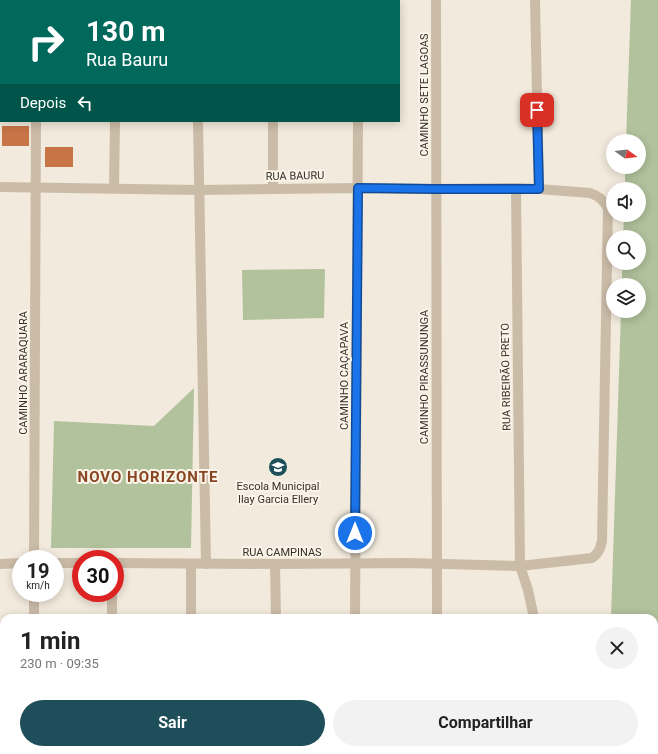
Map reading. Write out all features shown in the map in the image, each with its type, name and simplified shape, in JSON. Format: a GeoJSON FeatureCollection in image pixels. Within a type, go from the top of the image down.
{"type":"FeatureCollection","features":[{"type":"Feature","properties":{"kind":"street","name":"CAMINHO SETE LAGOAS"},"geometry":{"type":"LineString","coordinates":[[435,189],[436,0]]}},
{"type":"Feature","properties":{"kind":"street"},"geometry":{"type":"LineString","coordinates":[[535,0],[539,189]]}},
{"type":"Feature","properties":{"kind":"street","name":"CAMINHO ARARAQUARA"},"geometry":{"type":"LineString","coordinates":[[34,550],[36,122]]}},
{"type":"Feature","properties":{"kind":"street"},"geometry":{"type":"LineString","coordinates":[[114,188],[115,122]]}},
{"type":"Feature","properties":{"kind":"street"},"geometry":{"type":"LineString","coordinates":[[198,122],[198,190],[206,564]]}},
{"type":"Feature","properties":{"kind":"street"},"geometry":{"type":"LineString","coordinates":[[273,122],[273,188]]}},
{"type":"Feature","properties":{"kind":"street","name":"CAMINHO CAÇAPAVA"},"geometry":{"type":"LineString","coordinates":[[355,614],[354,564],[358,122]]}},
{"type":"Feature","properties":{"kind":"street","name":"RUA BAURU"},"geometry":{"type":"LineString","coordinates":[[0,187],[198,190],[273,188],[516,188],[590,193]]}},
{"type":"Feature","properties":{"kind":"street","name":"RUA RIBEIRÃO PRETO"},"geometry":{"type":"LineString","coordinates":[[516,188],[520,566],[528,590],[533,614]]}},
{"type":"Feature","properties":{"kind":"street","name":"CAMINHO PIRASSUNUNGA"},"geometry":{"type":"LineString","coordinates":[[435,189],[437,614]]}},
{"type":"Feature","properties":{"kind":"street","name":"RUA CAMPINAS"},"geometry":{"type":"LineString","coordinates":[[124,563],[407,563],[437,565],[520,566],[592,558],[600,549],[602,541],[608,208],[604,201],[598,196],[590,193]]}},
{"type":"Feature","properties":{"kind":"street"},"geometry":{"type":"LineString","coordinates":[[0,564],[12,563]]}},
{"type":"Feature","properties":{"kind":"street"},"geometry":{"type":"LineString","coordinates":[[191,564],[191,614]]}},
{"type":"Feature","properties":{"kind":"street"},"geometry":{"type":"LineString","coordinates":[[275,564],[276,614]]}},
{"type":"Feature","properties":{"kind":"street"},"geometry":{"type":"LineString","coordinates":[[34,602],[34,614]]}},
{"type":"Feature","properties":{"kind":"street"},"geometry":{"type":"LineString","coordinates":[[112,602],[112,614]]}},
{"type":"Feature","properties":{"kind":"green space"},"geometry":{"type":"Polygon","coordinates":[[[631,0],[658,0],[658,614],[611,614],[621,318],[646,318],[646,278],[622,278],[622,270],[646,270],[646,230],[623,230],[624,222],[646,222],[646,182],[625,182],[625,174],[646,174],[646,134],[626,134],[631,0]]]}},
{"type":"Feature","properties":{"kind":"green space"},"geometry":{"type":"Polygon","coordinates":[[[325,269],[324,318],[243,320],[242,270],[325,269]]]}},
{"type":"Feature","properties":{"kind":"green space"},"geometry":{"type":"Polygon","coordinates":[[[194,388],[191,548],[51,548],[54,421],[154,426],[194,388]]]}},
{"type":"Feature","properties":{"kind":"building"},"geometry":{"type":"Polygon","coordinates":[[[2,126],[29,126],[29,146],[2,146],[2,126]]]}},
{"type":"Feature","properties":{"kind":"building"},"geometry":{"type":"Polygon","coordinates":[[[45,147],[73,147],[73,167],[45,167],[45,147]]]}},
{"type":"Feature","properties":{"kind":"place","name":"Escola Municipal Ilay Garcia Ellery"},"geometry":{"type":"Point","coordinates":[278,467]}},
{"type":"Feature","properties":{"kind":"district","name":"NOVO HORIZONTE"},"geometry":{"type":"Point","coordinates":[148,477]}},
{"type":"Feature","properties":{"kind":"route"},"geometry":{"type":"LineString","coordinates":[[355,533],[358,188],[539,189],[537,110]]}}]}
